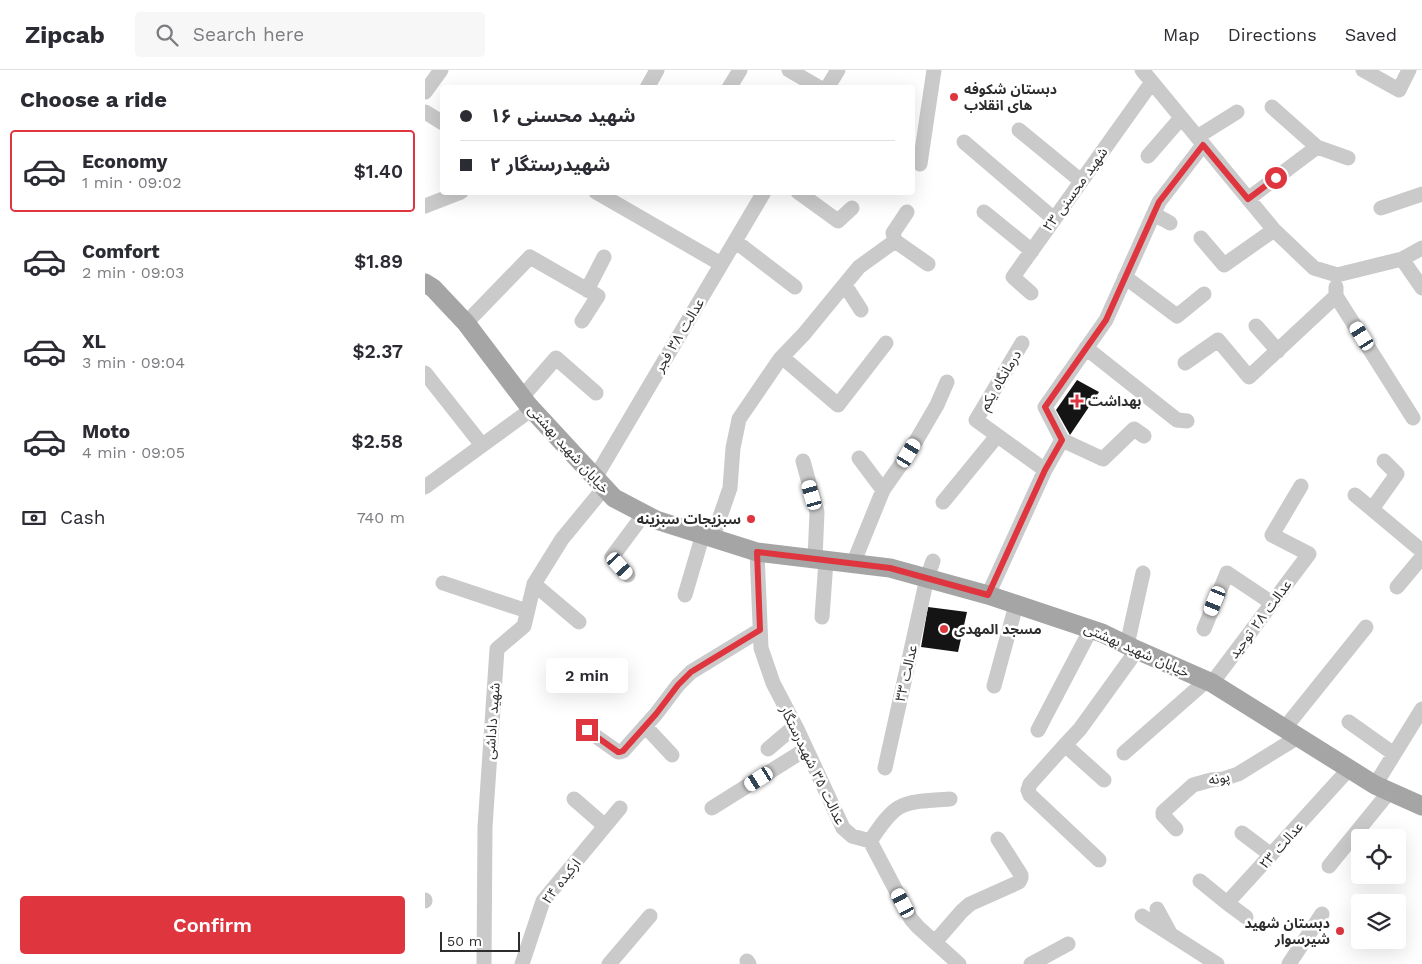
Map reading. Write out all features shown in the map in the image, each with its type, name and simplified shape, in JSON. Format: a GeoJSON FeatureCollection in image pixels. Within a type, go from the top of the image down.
{"type":"FeatureCollection","features":[{"type":"Feature","properties":{"kind":"main road","name":"خیابان شهید بهشتی"},"geometry":{"type":"LineString","coordinates":[[425,282],[466,323],[527,403],[614,498],[644,514],[656,520],[757,552],[890,568],[930,570],[988,595],[1102,632],[1209,682],[1349,769],[1382,788],[1422,806]]}},
{"type":"Feature","properties":{"kind":"street"},"geometry":{"type":"LineString","coordinates":[[425,92],[441,70]]}},
{"type":"Feature","properties":{"kind":"street"},"geometry":{"type":"LineString","coordinates":[[649,85],[657,70]]}},
{"type":"Feature","properties":{"kind":"street"},"geometry":{"type":"LineString","coordinates":[[731,85],[740,70]]}},
{"type":"Feature","properties":{"kind":"street"},"geometry":{"type":"LineString","coordinates":[[789,70],[815,85]]}},
{"type":"Feature","properties":{"kind":"street"},"geometry":{"type":"LineString","coordinates":[[829,85],[838,70]]}},
{"type":"Feature","properties":{"kind":"street"},"geometry":{"type":"LineString","coordinates":[[919,164],[933,70]]}},
{"type":"Feature","properties":{"kind":"street"},"geometry":{"type":"LineString","coordinates":[[1142,70],[1274,230],[1314,268],[1337,275],[1401,259],[1422,248]]}},
{"type":"Feature","properties":{"kind":"street"},"geometry":{"type":"LineString","coordinates":[[1363,70],[1399,90],[1409,70]]}},
{"type":"Feature","properties":{"kind":"street","name":"شهید محسنی ۲۳"},"geometry":{"type":"LineString","coordinates":[[1031,293],[1013,277],[1152,82]]}},
{"type":"Feature","properties":{"kind":"street"},"geometry":{"type":"LineString","coordinates":[[1272,107],[1317,147],[1348,158]]}},
{"type":"Feature","properties":{"kind":"street"},"geometry":{"type":"LineString","coordinates":[[425,112],[440,121]]}},
{"type":"Feature","properties":{"kind":"street"},"geometry":{"type":"LineString","coordinates":[[1143,436],[1134,430],[1103,459],[1062,440],[1045,407],[1106,320],[1157,208],[1200,141],[1237,112]]}},
{"type":"Feature","properties":{"kind":"street"},"geometry":{"type":"LineString","coordinates":[[1148,156],[1181,118]]}},
{"type":"Feature","properties":{"kind":"street"},"geometry":{"type":"LineString","coordinates":[[1019,130],[1081,181]]}},
{"type":"Feature","properties":{"kind":"street"},"geometry":{"type":"LineString","coordinates":[[964,142],[1054,219]]}},
{"type":"Feature","properties":{"kind":"street"},"geometry":{"type":"LineString","coordinates":[[1248,199],[1317,147]]}},
{"type":"Feature","properties":{"kind":"street"},"geometry":{"type":"LineString","coordinates":[[1381,208],[1422,194]]}},
{"type":"Feature","properties":{"kind":"street"},"geometry":{"type":"LineString","coordinates":[[425,206],[453,195]]}},
{"type":"Feature","properties":{"kind":"street"},"geometry":{"type":"LineString","coordinates":[[601,195],[721,264]]}},
{"type":"Feature","properties":{"kind":"street","name":"عدالت ۳۸ فجر"},"geometry":{"type":"LineString","coordinates":[[523,626],[534,584],[600,483],[721,264],[762,195]]}},
{"type":"Feature","properties":{"kind":"street"},"geometry":{"type":"LineString","coordinates":[[802,195],[838,221],[852,208]]}},
{"type":"Feature","properties":{"kind":"street"},"geometry":{"type":"LineString","coordinates":[[1157,208],[1170,223]]}},
{"type":"Feature","properties":{"kind":"street"},"geometry":{"type":"LineString","coordinates":[[907,212],[893,233],[895,241],[928,264]]}},
{"type":"Feature","properties":{"kind":"street"},"geometry":{"type":"LineString","coordinates":[[984,212],[1032,250]]}},
{"type":"Feature","properties":{"kind":"street"},"geometry":{"type":"LineString","coordinates":[[1201,238],[1224,265],[1274,230]]}},
{"type":"Feature","properties":{"kind":"street"},"geometry":{"type":"LineString","coordinates":[[735,241],[795,286]]}},
{"type":"Feature","properties":{"kind":"street"},"geometry":{"type":"LineString","coordinates":[[685,595],[708,536],[730,488],[733,448],[739,419],[782,357],[804,334],[859,267],[895,241]]}},
{"type":"Feature","properties":{"kind":"street"},"geometry":{"type":"LineString","coordinates":[[466,323],[530,257],[598,296],[582,320]]}},
{"type":"Feature","properties":{"kind":"street"},"geometry":{"type":"LineString","coordinates":[[587,290],[604,257]]}},
{"type":"Feature","properties":{"kind":"street"},"geometry":{"type":"LineString","coordinates":[[1401,259],[1422,288]]}},
{"type":"Feature","properties":{"kind":"street"},"geometry":{"type":"LineString","coordinates":[[1337,275],[1336,296],[1413,418]]}},
{"type":"Feature","properties":{"kind":"street"},"geometry":{"type":"LineString","coordinates":[[1125,278],[1177,316],[1204,294]]}},
{"type":"Feature","properties":{"kind":"street"},"geometry":{"type":"LineString","coordinates":[[845,285],[861,310]]}},
{"type":"Feature","properties":{"kind":"street"},"geometry":{"type":"LineString","coordinates":[[1185,364],[1217,340],[1249,377],[1336,296]]}},
{"type":"Feature","properties":{"kind":"street"},"geometry":{"type":"LineString","coordinates":[[1256,326],[1278,351]]}},
{"type":"Feature","properties":{"kind":"street","name":"درمانگاه یکم"},"geometry":{"type":"LineString","coordinates":[[1021,343],[976,420],[1045,470]]}},
{"type":"Feature","properties":{"kind":"street"},"geometry":{"type":"LineString","coordinates":[[782,357],[838,405],[887,344]]}},
{"type":"Feature","properties":{"kind":"street"},"geometry":{"type":"LineString","coordinates":[[1086,348],[1177,420],[1187,421]]}},
{"type":"Feature","properties":{"kind":"street"},"geometry":{"type":"LineString","coordinates":[[428,479],[482,446],[527,403],[556,358],[596,393]]}},
{"type":"Feature","properties":{"kind":"street"},"geometry":{"type":"LineString","coordinates":[[425,374],[482,446]]}},
{"type":"Feature","properties":{"kind":"street"},"geometry":{"type":"LineString","coordinates":[[853,564],[883,490],[909,453],[937,405],[947,382]]}},
{"type":"Feature","properties":{"kind":"street"},"geometry":{"type":"LineString","coordinates":[[943,502],[997,436]]}},
{"type":"Feature","properties":{"kind":"street"},"geometry":{"type":"LineString","coordinates":[[988,595],[1045,470],[1062,440]]}},
{"type":"Feature","properties":{"kind":"street"},"geometry":{"type":"LineString","coordinates":[[859,458],[883,490]]}},
{"type":"Feature","properties":{"kind":"street"},"geometry":{"type":"LineString","coordinates":[[803,461],[817,512],[822,617]]}},
{"type":"Feature","properties":{"kind":"street"},"geometry":{"type":"LineString","coordinates":[[1372,509],[1397,474],[1384,461]]}},
{"type":"Feature","properties":{"kind":"street","name":"عدالت ۲۸ توحید"},"geometry":{"type":"LineString","coordinates":[[1123,753],[1209,682],[1309,554],[1272,535],[1301,486]]}},
{"type":"Feature","properties":{"kind":"street"},"geometry":{"type":"LineString","coordinates":[[1355,495],[1422,551]]}},
{"type":"Feature","properties":{"kind":"street"},"geometry":{"type":"LineString","coordinates":[[628,574],[612,557],[644,514]]}},
{"type":"Feature","properties":{"kind":"street","name":"عدالت ۳۵ شهیدرستگار"},"geometry":{"type":"LineString","coordinates":[[757,552],[761,648],[773,683],[843,828],[852,836],[870,841]]}},
{"type":"Feature","properties":{"kind":"street"},"geometry":{"type":"LineString","coordinates":[[1397,587],[1422,557]]}},
{"type":"Feature","properties":{"kind":"street","name":"عدالت ۳۳"},"geometry":{"type":"LineString","coordinates":[[885,768],[930,570]]}},
{"type":"Feature","properties":{"kind":"street"},"geometry":{"type":"LineString","coordinates":[[1099,860],[1030,795],[1028,790],[1030,784],[1080,729],[1132,647],[1143,573]]}},
{"type":"Feature","properties":{"kind":"street"},"geometry":{"type":"LineString","coordinates":[[1204,630],[1227,573],[1272,603]]}},
{"type":"Feature","properties":{"kind":"street"},"geometry":{"type":"LineString","coordinates":[[443,583],[527,611]]}},
{"type":"Feature","properties":{"kind":"street"},"geometry":{"type":"LineString","coordinates":[[534,584],[579,622]]}},
{"type":"Feature","properties":{"kind":"street"},"geometry":{"type":"LineString","coordinates":[[994,686],[1016,604]]}},
{"type":"Feature","properties":{"kind":"street","name":"شهید داداشی"},"geometry":{"type":"LineString","coordinates":[[484,964],[485,827],[497,649],[523,626]]}},
{"type":"Feature","properties":{"kind":"street"},"geometry":{"type":"LineString","coordinates":[[1291,733],[1365,627]]}},
{"type":"Feature","properties":{"kind":"street"},"geometry":{"type":"LineString","coordinates":[[1037,730],[1091,629]]}},
{"type":"Feature","properties":{"kind":"street"},"geometry":{"type":"LineString","coordinates":[[587,730],[620,752],[691,672],[760,630]]}},
{"type":"Feature","properties":{"kind":"street"},"geometry":{"type":"LineString","coordinates":[[1329,866],[1382,788],[1394,754],[1422,709]]}},
{"type":"Feature","properties":{"kind":"street"},"geometry":{"type":"LineString","coordinates":[[1349,722],[1394,754]]}},
{"type":"Feature","properties":{"kind":"street"},"geometry":{"type":"LineString","coordinates":[[645,726],[672,755]]}},
{"type":"Feature","properties":{"kind":"street"},"geometry":{"type":"LineString","coordinates":[[768,749],[795,726]]}},
{"type":"Feature","properties":{"kind":"street","name":"پونه"},"geometry":{"type":"LineString","coordinates":[[1176,829],[1163,816],[1163,812],[1193,785],[1238,774],[1291,733]]}},
{"type":"Feature","properties":{"kind":"street"},"geometry":{"type":"LineString","coordinates":[[1065,744],[1104,780]]}},
{"type":"Feature","properties":{"kind":"street"},"geometry":{"type":"LineString","coordinates":[[712,808],[805,749]]}},
{"type":"Feature","properties":{"kind":"street","name":"عدالت ۲۳"},"geometry":{"type":"LineString","coordinates":[[1227,904],[1349,769]]}},
{"type":"Feature","properties":{"kind":"street"},"geometry":{"type":"LineString","coordinates":[[950,799],[903,805],[892,813],[870,841],[911,919],[953,962]]}},
{"type":"Feature","properties":{"kind":"street"},"geometry":{"type":"LineString","coordinates":[[574,800],[605,826]]}},
{"type":"Feature","properties":{"kind":"street","name":"ارکیده ۲۴"},"geometry":{"type":"LineString","coordinates":[[522,964],[543,901],[620,808]]}},
{"type":"Feature","properties":{"kind":"street"},"geometry":{"type":"LineString","coordinates":[[1241,833],[1271,855]]}},
{"type":"Feature","properties":{"kind":"street"},"geometry":{"type":"LineString","coordinates":[[935,942],[970,904],[1019,882],[1021,875],[997,839]]}},
{"type":"Feature","properties":{"kind":"street"},"geometry":{"type":"LineString","coordinates":[[1199,881],[1246,918]]}},
{"type":"Feature","properties":{"kind":"street"},"geometry":{"type":"LineString","coordinates":[[1157,909],[1171,934]]}},
{"type":"Feature","properties":{"kind":"street"},"geometry":{"type":"LineString","coordinates":[[1289,964],[1322,914]]}},
{"type":"Feature","properties":{"kind":"street"},"geometry":{"type":"LineString","coordinates":[[609,964],[650,916]]}},
{"type":"Feature","properties":{"kind":"street"},"geometry":{"type":"LineString","coordinates":[[1142,916],[1217,964]]}},
{"type":"Feature","properties":{"kind":"street"},"geometry":{"type":"LineString","coordinates":[[1031,964],[1069,944]]}},
{"type":"Feature","properties":{"kind":"building","name":"بهداشت"},"geometry":{"type":"Polygon","coordinates":[[[1077,380],[1099,392],[1070,435],[1056,410],[1077,380]]]}},
{"type":"Feature","properties":{"kind":"building","name":"مسجد المهدی"},"geometry":{"type":"Polygon","coordinates":[[[928,607],[967,612],[958,652],[921,647],[928,607]]]}},
{"type":"Feature","properties":{"kind":"place","name":"دبستان شکوفه های انقلاب"},"geometry":{"type":"Point","coordinates":[954,97]}},
{"type":"Feature","properties":{"kind":"place","name":"بهداشت"},"geometry":{"type":"Point","coordinates":[1077,401]}},
{"type":"Feature","properties":{"kind":"place","name":"سبزیجات سبزینه"},"geometry":{"type":"Point","coordinates":[751,519]}},
{"type":"Feature","properties":{"kind":"place","name":"مسجد المهدی"},"geometry":{"type":"Point","coordinates":[944,629]}},
{"type":"Feature","properties":{"kind":"place","name":"دبستان شهید شیرسوار"},"geometry":{"type":"Point","coordinates":[1340,931]}},
{"type":"Feature","properties":{"kind":"route"},"geometry":{"type":"LineString","coordinates":[[587,730],[618,752],[623,751],[691,672],[760,630],[757,552],[890,568],[988,595],[1045,470],[1062,440],[1045,407],[1106,320],[1159,202],[1203,145],[1248,199],[1276,178]]}}]}
